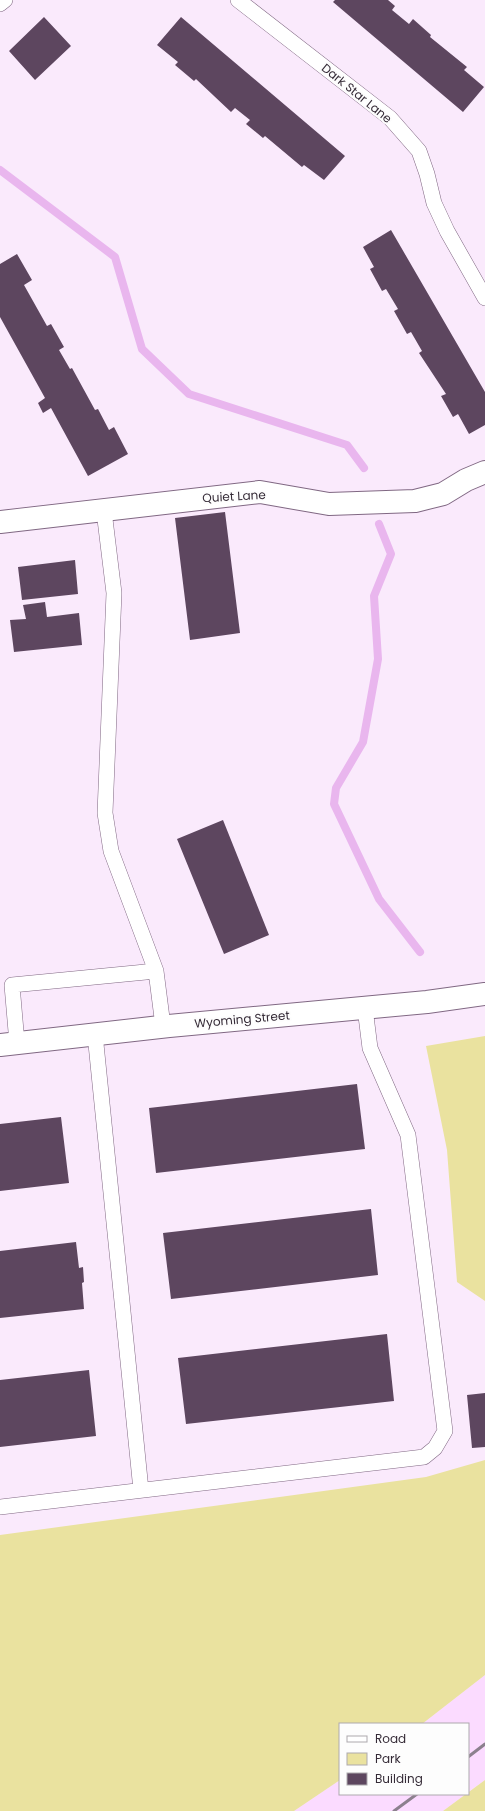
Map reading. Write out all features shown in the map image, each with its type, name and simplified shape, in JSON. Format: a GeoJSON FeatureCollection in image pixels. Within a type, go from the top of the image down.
{"type":"FeatureCollection","features":[{"type":"Feature","properties":{"kind":"street","name":"Quiet Lane"},"geometry":{"type":"LineString","coordinates":[[0,522],[260,492],[329,504],[415,501],[443,494],[466,480],[485,472]]}},
{"type":"Feature","properties":{"kind":"street","name":"Wyoming Street"},"geometry":{"type":"LineString","coordinates":[[9,1044],[163,1026],[365,1008],[485,994]]}},
{"type":"Feature","properties":{"kind":"lane"},"geometry":{"type":"LineString","coordinates":[[0,4],[5,0]]}},
{"type":"Feature","properties":{"kind":"lane","name":"Dark Star Lane"},"geometry":{"type":"LineString","coordinates":[[238,0],[390,118],[419,151],[427,174],[434,203],[446,231],[485,298]]}},
{"type":"Feature","properties":{"kind":"lane"},"geometry":{"type":"LineString","coordinates":[[104,511],[114,593],[105,814],[111,851],[156,971],[163,1026]]}},
{"type":"Feature","properties":{"kind":"lane"},"geometry":{"type":"LineString","coordinates":[[9,1044],[12,985],[156,971]]}},
{"type":"Feature","properties":{"kind":"lane"},"geometry":{"type":"LineString","coordinates":[[0,1507],[424,1457],[435,1448],[445,1431],[408,1135],[370,1048],[365,1008]]}},
{"type":"Feature","properties":{"kind":"lane"},"geometry":{"type":"LineString","coordinates":[[96,1034],[141,1490]]}},
{"type":"Feature","properties":{"kind":"shaded area"},"geometry":{"type":"Polygon","coordinates":[[[485,1675],[485,1780],[469,1791],[469,1723],[423,1723],[485,1675]]]}},
{"type":"Feature","properties":{"kind":"shaded area"},"geometry":{"type":"Polygon","coordinates":[[[339,1781],[339,1795],[465,1795],[443,1811],[294,1811],[339,1781]]]}},
{"type":"Feature","properties":{"kind":"green space"},"geometry":{"type":"Polygon","coordinates":[[[485,1036],[485,1301],[457,1282],[447,1150],[426,1046],[485,1036]]]}},
{"type":"Feature","properties":{"kind":"green space"},"geometry":{"type":"Polygon","coordinates":[[[485,1460],[485,1675],[423,1723],[339,1723],[339,1781],[294,1811],[0,1811],[0,1535],[426,1477],[485,1460]]]}},
{"type":"Feature","properties":{"kind":"green space"},"geometry":{"type":"Polygon","coordinates":[[[485,1780],[485,1811],[443,1811],[465,1795],[469,1795],[469,1792],[485,1780]]]}},
{"type":"Feature","properties":{"kind":"building"},"geometry":{"type":"Polygon","coordinates":[[[335,0],[388,0],[395,6],[392,10],[409,24],[413,19],[431,35],[430,37],[467,67],[464,70],[484,87],[463,112],[333,2],[335,0]]]}},
{"type":"Feature","properties":{"kind":"building"},"geometry":{"type":"Polygon","coordinates":[[[44,17],[71,46],[35,80],[9,51],[44,17]]]}},
{"type":"Feature","properties":{"kind":"building"},"geometry":{"type":"Polygon","coordinates":[[[181,17],[345,156],[324,180],[304,165],[302,167],[265,136],[263,138],[246,124],[250,120],[235,108],[231,112],[196,79],[194,81],[175,65],[178,62],[157,45],[181,17]]]}},
{"type":"Feature","properties":{"kind":"building"},"geometry":{"type":"Polygon","coordinates":[[[391,230],[485,392],[485,425],[469,434],[458,414],[453,417],[441,396],[446,394],[419,353],[422,351],[411,332],[407,334],[394,311],[398,309],[386,289],[382,291],[370,269],[374,267],[363,247],[391,230]]]}},
{"type":"Feature","properties":{"kind":"building"},"geometry":{"type":"Polygon","coordinates":[[[17,254],[32,280],[24,285],[47,326],[51,324],[64,347],[59,350],[70,369],[72,368],[95,410],[98,409],[109,430],[114,427],[128,454],[88,476],[51,408],[43,413],[38,403],[45,398],[0,317],[0,264],[17,254]]]}},
{"type":"Feature","properties":{"kind":"building"},"geometry":{"type":"Polygon","coordinates":[[[225,512],[240,633],[190,640],[175,518],[225,512]]]}},
{"type":"Feature","properties":{"kind":"building"},"geometry":{"type":"Polygon","coordinates":[[[75,560],[78,594],[22,600],[18,567],[75,560]]]}},
{"type":"Feature","properties":{"kind":"building"},"geometry":{"type":"Polygon","coordinates":[[[45,602],[47,617],[79,613],[82,645],[14,652],[10,620],[26,619],[23,605],[45,602]]]}},
{"type":"Feature","properties":{"kind":"building"},"geometry":{"type":"Polygon","coordinates":[[[223,820],[269,935],[224,954],[177,839],[223,820]]]}},
{"type":"Feature","properties":{"kind":"building"},"geometry":{"type":"Polygon","coordinates":[[[357,1084],[365,1149],[156,1173],[149,1108],[357,1084]]]}},
{"type":"Feature","properties":{"kind":"building"},"geometry":{"type":"Polygon","coordinates":[[[61,1117],[69,1183],[0,1191],[0,1124],[61,1117]]]}},
{"type":"Feature","properties":{"kind":"building"},"geometry":{"type":"Polygon","coordinates":[[[371,1209],[378,1275],[171,1299],[163,1233],[371,1209]]]}},
{"type":"Feature","properties":{"kind":"building"},"geometry":{"type":"Polygon","coordinates":[[[76,1242],[79,1268],[83,1267],[84,1282],[82,1283],[84,1309],[0,1318],[0,1251],[76,1242]]]}},
{"type":"Feature","properties":{"kind":"building"},"geometry":{"type":"Polygon","coordinates":[[[387,1334],[394,1401],[186,1424],[178,1358],[387,1334]]]}},
{"type":"Feature","properties":{"kind":"building"},"geometry":{"type":"Polygon","coordinates":[[[89,1370],[96,1436],[0,1447],[0,1380],[89,1370]]]}},
{"type":"Feature","properties":{"kind":"building"},"geometry":{"type":"Polygon","coordinates":[[[485,1393],[485,1447],[472,1448],[467,1395],[485,1393]]]}},
{"type":"Feature","properties":{"kind":"waterway"},"geometry":{"type":"LineString","coordinates":[[0,170],[115,257],[142,349],[189,394],[347,445],[364,468]]}},
{"type":"Feature","properties":{"kind":"waterway"},"geometry":{"type":"LineString","coordinates":[[379,524],[391,554],[374,596],[378,659],[363,742],[336,788],[334,804],[379,899],[420,952]]}},
{"type":"Feature","properties":{"kind":"railway"},"geometry":{"type":"LineString","coordinates":[[469,1756],[485,1744]]}},
{"type":"Feature","properties":{"kind":"railway"},"geometry":{"type":"LineString","coordinates":[[394,1811],[416,1795]]}}]}
